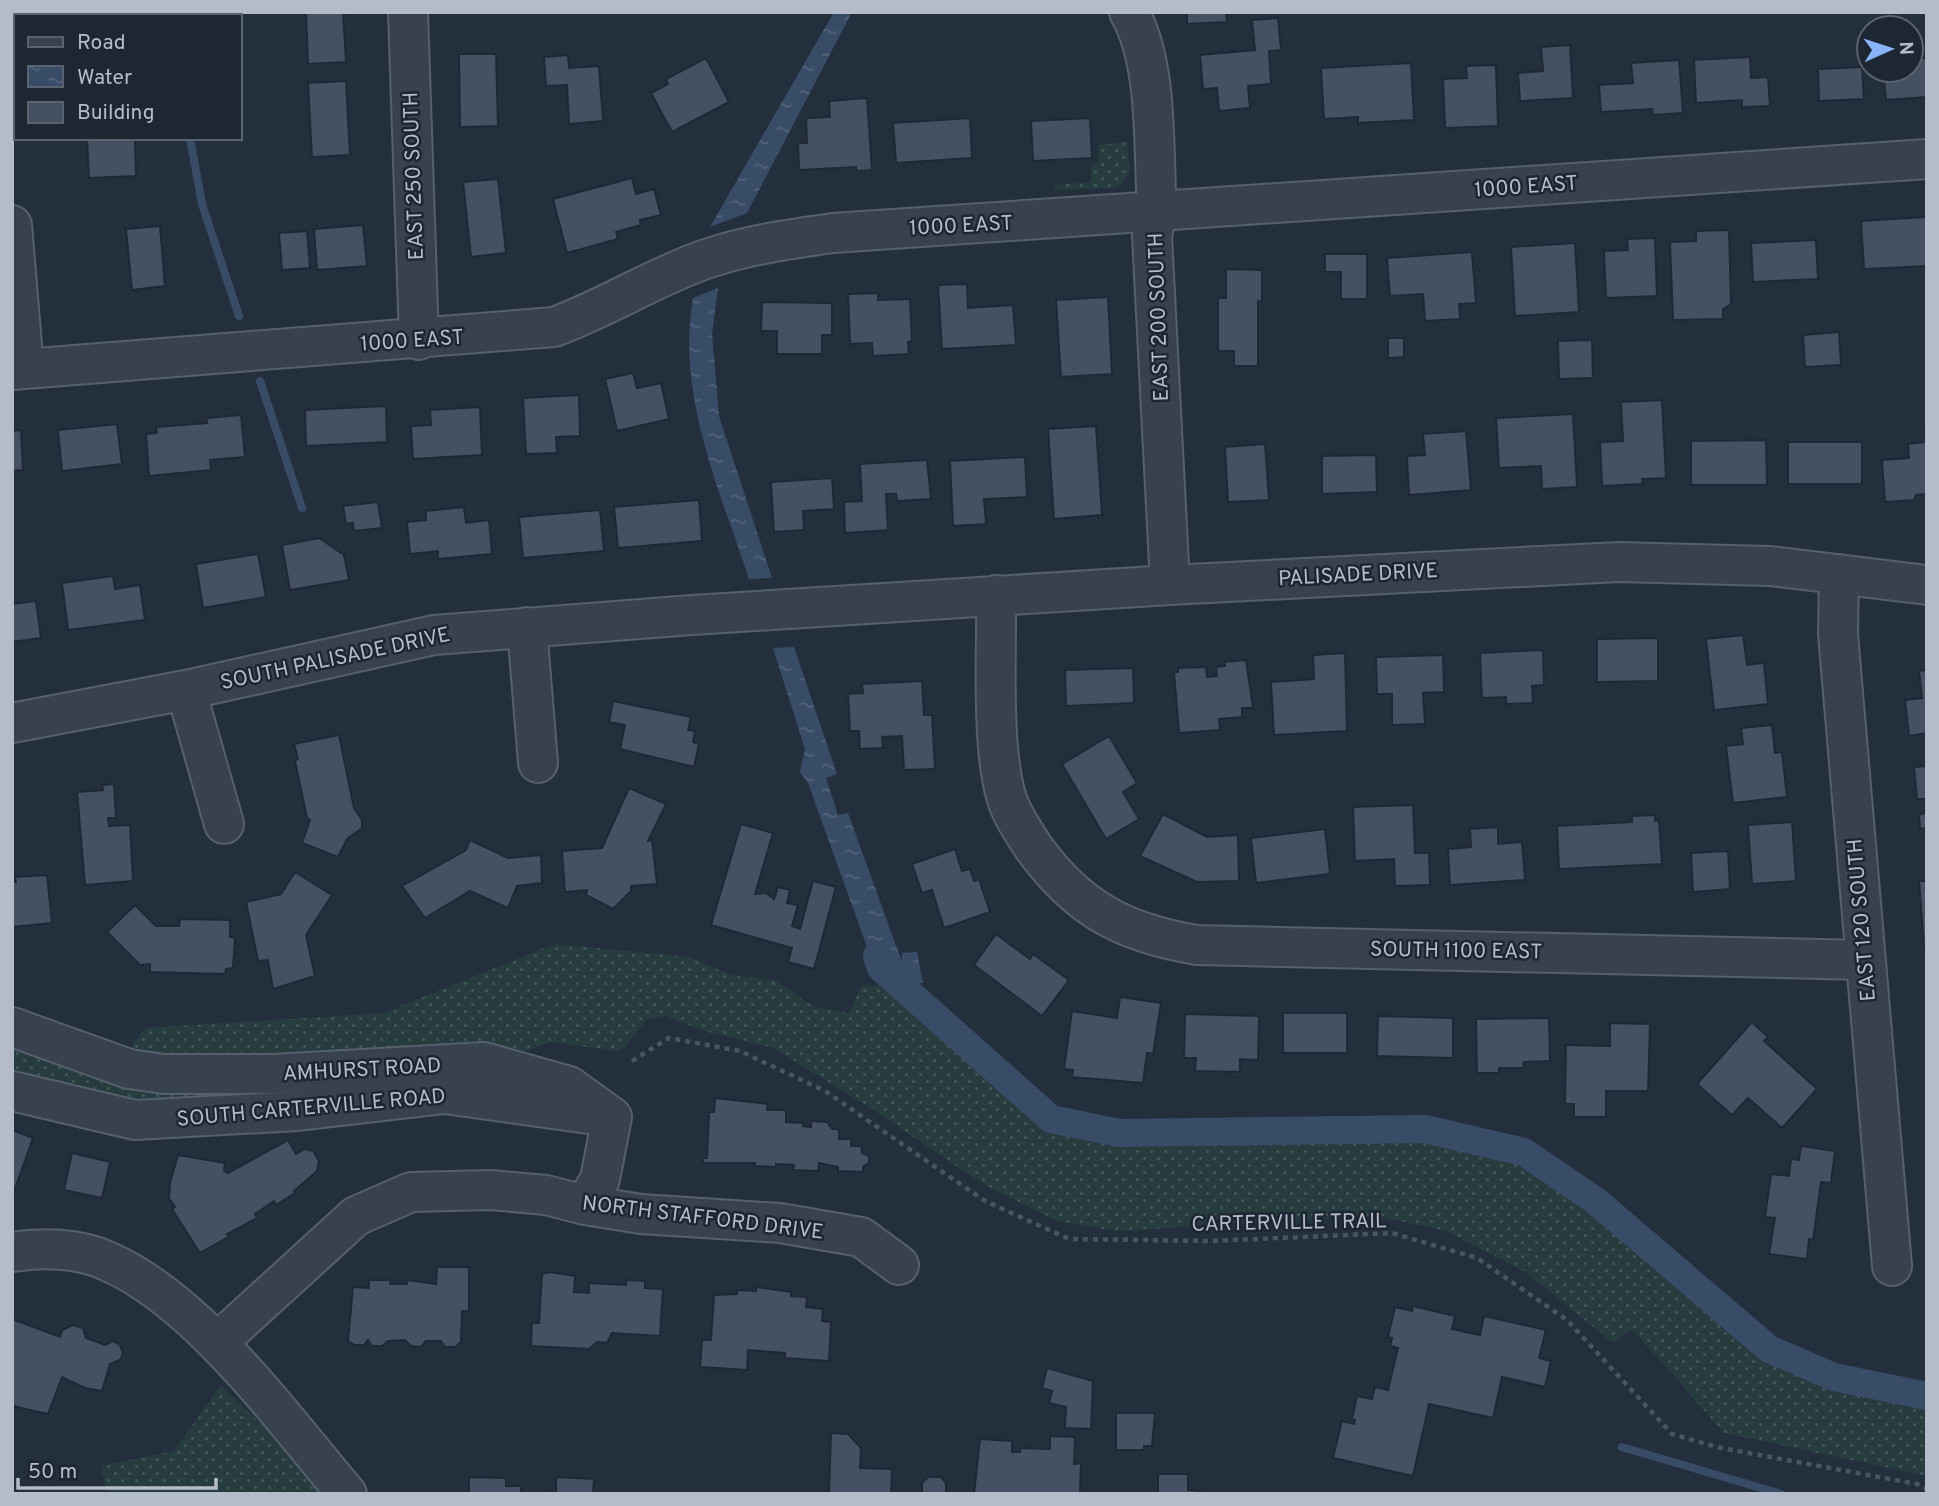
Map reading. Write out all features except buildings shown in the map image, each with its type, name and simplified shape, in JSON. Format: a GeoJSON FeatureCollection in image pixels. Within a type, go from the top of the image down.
{"type":"FeatureCollection","features":[{"type":"Feature","properties":{"kind":"street","name":"EAST 250 SOUTH"},"geometry":{"type":"LineString","coordinates":[[408,12],[419,340]]}},
{"type":"Feature","properties":{"kind":"street","name":"EAST 200 SOUTH"},"geometry":{"type":"LineString","coordinates":[[1129,12],[1139,30],[1148,58],[1157,212],[1152,236],[1170,585]]}},
{"type":"Feature","properties":{"kind":"street","name":"1000 EAST"},"geometry":{"type":"LineString","coordinates":[[18,369],[419,340],[554,327],[601,309],[704,260],[753,245],[833,233],[1927,159]]}},
{"type":"Feature","properties":{"kind":"street"},"geometry":{"type":"LineString","coordinates":[[12,225],[18,369]]}},
{"type":"Feature","properties":{"kind":"street","name":"PALISADE DRIVE"},"geometry":{"type":"LineString","coordinates":[[770,610],[1170,585],[1619,562],[1720,564],[1839,573],[1927,585]]}},
{"type":"Feature","properties":{"kind":"street","name":"EAST 120 SOUTH"},"geometry":{"type":"LineString","coordinates":[[1839,573],[1838,634],[1892,1266]]}},
{"type":"Feature","properties":{"kind":"street","name":"SOUTH 1100 EAST"},"geometry":{"type":"LineString","coordinates":[[996,595],[999,741],[1006,797],[1025,835],[1064,884],[1083,903],[1132,930],[1197,945],[1864,960]]}},
{"type":"Feature","properties":{"kind":"street","name":"SOUTH PALISADE DRIVE"},"geometry":{"type":"LineString","coordinates":[[12,723],[187,690],[435,635],[770,610]]}},
{"type":"Feature","properties":{"kind":"street"},"geometry":{"type":"LineString","coordinates":[[527,627],[538,763]]}},
{"type":"Feature","properties":{"kind":"street"},"geometry":{"type":"LineString","coordinates":[[187,690],[224,824]]}},
{"type":"Feature","properties":{"kind":"street","name":"AMHURST ROAD"},"geometry":{"type":"LineString","coordinates":[[12,1027],[129,1069],[164,1074],[273,1074],[484,1062],[569,1086],[612,1117]]}},
{"type":"Feature","properties":{"kind":"street","name":"SOUTH CARTERVILLE ROAD"},"geometry":{"type":"LineString","coordinates":[[12,1091],[135,1120],[298,1111],[445,1094],[612,1117]]}},
{"type":"Feature","properties":{"kind":"street"},"geometry":{"type":"LineString","coordinates":[[585,1205],[600,1179],[612,1117]]}},
{"type":"Feature","properties":{"kind":"street","name":"NORTH STAFFORD DRIVE"},"geometry":{"type":"LineString","coordinates":[[218,1342],[356,1216],[411,1192],[491,1190],[545,1195],[641,1214],[780,1223],[861,1237],[899,1265]]}},
{"type":"Feature","properties":{"kind":"street"},"geometry":{"type":"LineString","coordinates":[[12,1252],[67,1250],[105,1260],[145,1280],[218,1342],[347,1494]]}},
{"type":"Feature","properties":{"kind":"path","name":"CARTERVILLE TRAIL"},"geometry":{"type":"LineString","coordinates":[[632,1060],[669,1038],[740,1051],[825,1091],[985,1201],[1069,1239],[1211,1241],[1392,1233],[1477,1258],[1567,1320],[1672,1434],[1716,1447],[1917,1484],[1927,1489]]}},
{"type":"Feature","properties":{"kind":"green space"},"geometry":{"type":"Polygon","coordinates":[[[1127,142],[1130,173],[1117,188],[1055,190],[1055,185],[1091,182],[1091,165],[1099,161],[1098,145],[1127,142]]]}},
{"type":"Feature","properties":{"kind":"green space"},"geometry":{"type":"Polygon","coordinates":[[[555,944],[689,957],[731,975],[775,980],[814,1007],[849,1013],[861,986],[887,985],[1028,1109],[1088,1135],[1421,1137],[1513,1157],[1566,1187],[1767,1357],[1864,1389],[1927,1399],[1927,1476],[1724,1433],[1632,1329],[1613,1343],[1524,1271],[1446,1231],[1378,1216],[1115,1231],[1057,1221],[983,1184],[872,1109],[773,1048],[701,1030],[666,1016],[647,1019],[625,1047],[618,1051],[549,1042],[427,1091],[134,1110],[12,1074],[12,1036],[112,1072],[145,1028],[383,1013],[555,944]]]}},
{"type":"Feature","properties":{"kind":"green space"},"geometry":{"type":"Polygon","coordinates":[[[221,1385],[333,1494],[107,1494],[101,1466],[174,1451],[221,1385]]]}},
{"type":"Feature","properties":{"kind":"water"},"geometry":{"type":"Polygon","coordinates":[[[834,12],[852,12],[747,213],[710,227],[834,12]]]}},
{"type":"Feature","properties":{"kind":"water"},"geometry":{"type":"Polygon","coordinates":[[[718,288],[712,334],[719,416],[772,578],[749,579],[714,477],[696,406],[690,370],[689,334],[693,298],[718,288]]]}},
{"type":"Feature","properties":{"kind":"water"},"geometry":{"type":"Polygon","coordinates":[[[794,647],[837,774],[826,778],[838,815],[848,813],[902,962],[902,953],[917,952],[923,983],[887,985],[872,961],[808,783],[800,772],[805,749],[773,648],[794,647]]]}},
{"type":"Feature","properties":{"kind":"waterway"},"geometry":{"type":"LineString","coordinates":[[190,140],[202,204],[239,316]]}},
{"type":"Feature","properties":{"kind":"waterway"},"geometry":{"type":"LineString","coordinates":[[260,381],[302,508]]}},
{"type":"Feature","properties":{"kind":"waterway"},"geometry":{"type":"LineString","coordinates":[[877,956],[881,968],[1051,1119],[1119,1133],[1425,1129],[1524,1152],[1596,1201],[1769,1349],[1834,1377],[1927,1396]]}},
{"type":"Feature","properties":{"kind":"waterway"},"geometry":{"type":"LineString","coordinates":[[1622,1447],[1781,1494]]}}]}
